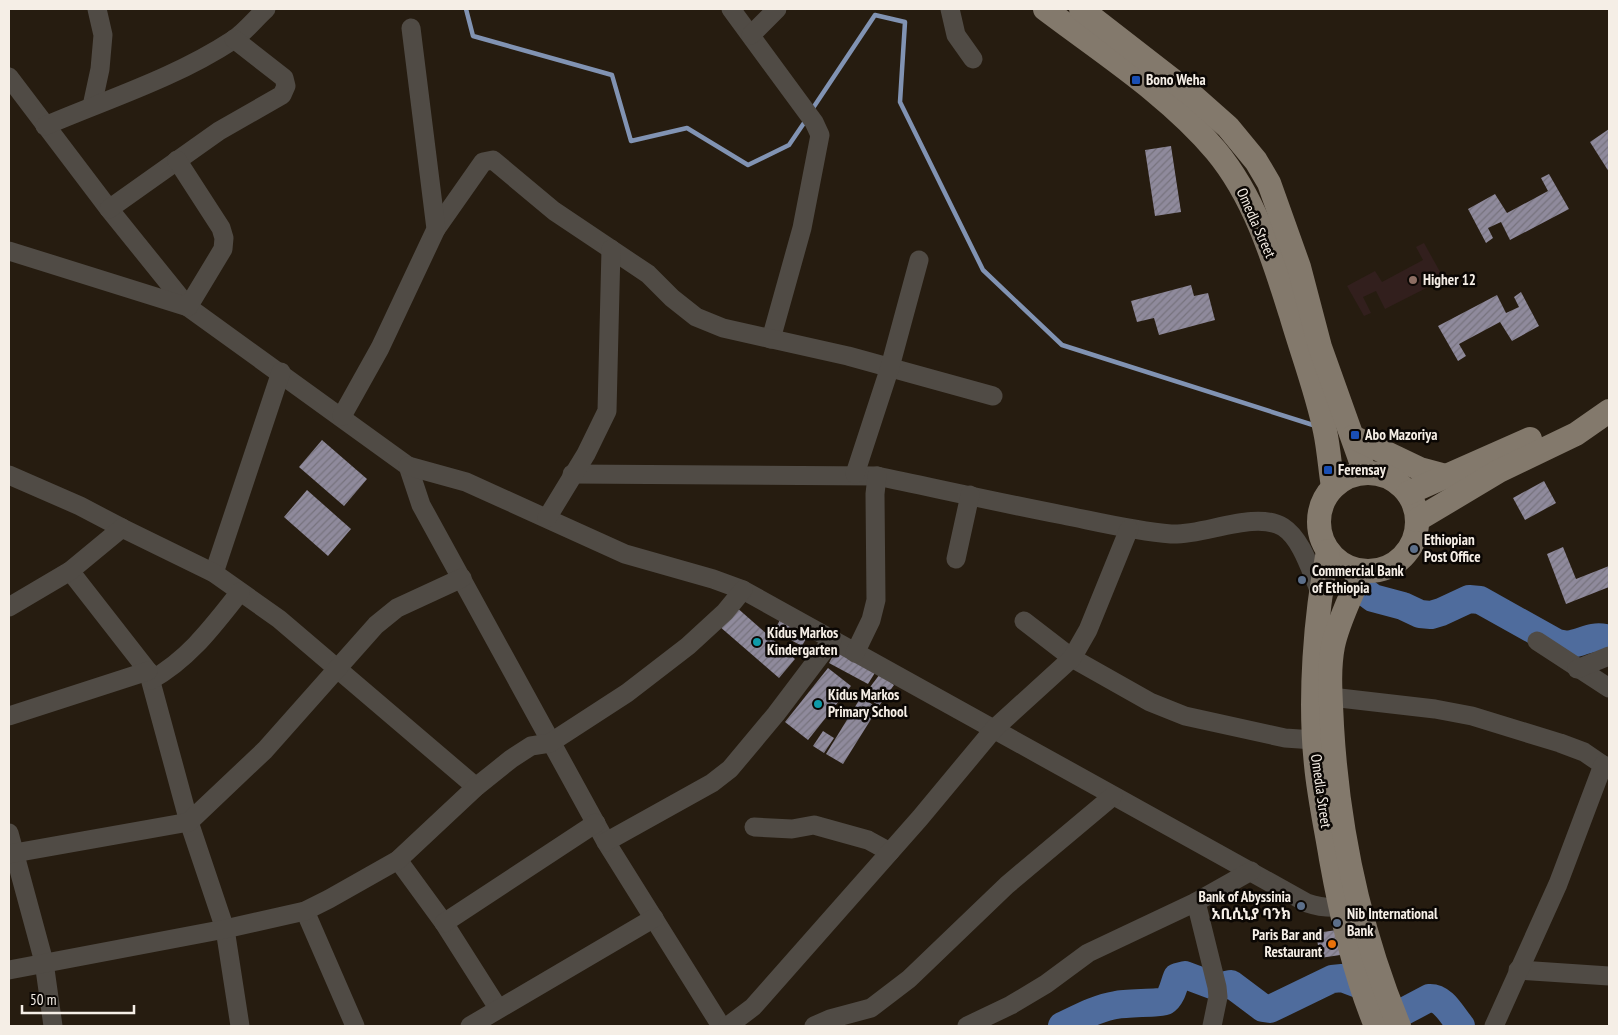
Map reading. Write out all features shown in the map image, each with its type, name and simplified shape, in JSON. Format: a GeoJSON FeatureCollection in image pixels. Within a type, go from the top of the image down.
{"type":"FeatureCollection","features":[{"type":"Feature","properties":{"kind":"main road","name":"Omedla Street"},"geometry":{"type":"LineString","coordinates":[[1044,9],[1137,78],[1228,128],[1256,161],[1269,183],[1299,267],[1320,347],[1365,473]]}},
{"type":"Feature","properties":{"kind":"main road","name":"Omedla Street"},"geometry":{"type":"LineString","coordinates":[[1081,9],[1186,105],[1244,192],[1262,231],[1277,272],[1325,430],[1333,487]]}},
{"type":"Feature","properties":{"kind":"main road"},"geometry":{"type":"LineString","coordinates":[[1408,493],[1575,420],[1609,411]]}},
{"type":"Feature","properties":{"kind":"main road"},"geometry":{"type":"LineString","coordinates":[[1417,520],[1499,471],[1576,434],[1609,411]]}},
{"type":"Feature","properties":{"kind":"main road"},"geometry":{"type":"LineString","coordinates":[[1353,438],[1420,469],[1446,476]]}},
{"type":"Feature","properties":{"kind":"main road"},"geometry":{"type":"LineString","coordinates":[[1365,473],[1381,474],[1396,482],[1408,493],[1414,506],[1417,520],[1415,537],[1407,553],[1394,564],[1378,571],[1361,571],[1342,565],[1328,551],[1319,525],[1320,511],[1325,498],[1333,487],[1348,477],[1365,473]]}},
{"type":"Feature","properties":{"kind":"main road","name":"Omedla Street"},"geometry":{"type":"LineString","coordinates":[[1328,551],[1320,592],[1315,666],[1314,740],[1316,768],[1376,1026]]}},
{"type":"Feature","properties":{"kind":"main road"},"geometry":{"type":"LineString","coordinates":[[1361,571],[1333,647],[1331,697],[1335,769],[1349,906],[1376,964],[1399,1026]]}},
{"type":"Feature","properties":{"kind":"street"},"geometry":{"type":"LineString","coordinates":[[92,106],[100,69],[103,36],[97,9]]}},
{"type":"Feature","properties":{"kind":"street"},"geometry":{"type":"LineString","coordinates":[[45,126],[151,84],[234,39],[266,9]]}},
{"type":"Feature","properties":{"kind":"street"},"geometry":{"type":"LineString","coordinates":[[731,9],[814,122],[820,135],[819,149],[802,228],[771,339]]}},
{"type":"Feature","properties":{"kind":"street"},"geometry":{"type":"LineString","coordinates":[[751,35],[777,9]]}},
{"type":"Feature","properties":{"kind":"street"},"geometry":{"type":"LineString","coordinates":[[950,9],[956,35],[973,60]]}},
{"type":"Feature","properties":{"kind":"street"},"geometry":{"type":"LineString","coordinates":[[411,28],[436,229]]}},
{"type":"Feature","properties":{"kind":"street"},"geometry":{"type":"LineString","coordinates":[[109,209],[220,131],[282,94],[286,86],[284,78],[234,39]]}},
{"type":"Feature","properties":{"kind":"street"},"geometry":{"type":"LineString","coordinates":[[9,77],[109,209],[188,306],[342,416],[408,466],[466,482],[625,554],[713,579],[743,590],[1307,903],[1318,907],[1349,906]]}},
{"type":"Feature","properties":{"kind":"street"},"geometry":{"type":"LineString","coordinates":[[178,160],[221,228],[224,238],[223,249],[188,306]]}},
{"type":"Feature","properties":{"kind":"street"},"geometry":{"type":"LineString","coordinates":[[342,416],[380,348],[436,229],[483,162],[493,160],[554,211],[648,274],[672,298],[696,317],[723,328],[890,367],[993,396]]}},
{"type":"Feature","properties":{"kind":"street"},"geometry":{"type":"LineString","coordinates":[[547,518],[572,474],[586,454],[607,410],[611,249]]}},
{"type":"Feature","properties":{"kind":"street"},"geometry":{"type":"LineString","coordinates":[[9,251],[188,306]]}},
{"type":"Feature","properties":{"kind":"street"},"geometry":{"type":"LineString","coordinates":[[855,474],[890,367],[919,260]]}},
{"type":"Feature","properties":{"kind":"street"},"geometry":{"type":"LineString","coordinates":[[214,573],[281,372]]}},
{"type":"Feature","properties":{"kind":"street"},"geometry":{"type":"LineString","coordinates":[[408,466],[421,505],[550,742],[606,842],[721,1026]]}},
{"type":"Feature","properties":{"kind":"street"},"geometry":{"type":"LineString","coordinates":[[572,474],[742,476],[855,474],[877,476],[1129,529],[1173,534],[1209,530],[1246,522],[1266,522],[1282,527],[1295,538],[1320,592]]}},
{"type":"Feature","properties":{"kind":"street"},"geometry":{"type":"LineString","coordinates":[[9,476],[80,506],[214,573],[279,619],[476,787]]}},
{"type":"Feature","properties":{"kind":"street"},"geometry":{"type":"LineString","coordinates":[[855,653],[871,620],[876,600],[875,494],[877,476]]}},
{"type":"Feature","properties":{"kind":"street"},"geometry":{"type":"LineString","coordinates":[[956,558],[970,495]]}},
{"type":"Feature","properties":{"kind":"street"},"geometry":{"type":"LineString","coordinates":[[9,607],[70,571],[122,528]]}},
{"type":"Feature","properties":{"kind":"street"},"geometry":{"type":"LineString","coordinates":[[728,1026],[753,1007],[890,852],[994,729],[1072,658],[1088,630],[1129,529]]}},
{"type":"Feature","properties":{"kind":"street"},"geometry":{"type":"LineString","coordinates":[[70,571],[150,676],[189,822],[225,930],[240,1026]]}},
{"type":"Feature","properties":{"kind":"street"},"geometry":{"type":"LineString","coordinates":[[11,853],[189,822],[265,750],[376,625],[397,608],[462,578]]}},
{"type":"Feature","properties":{"kind":"street"},"geometry":{"type":"LineString","coordinates":[[9,970],[225,930],[305,911],[398,860],[476,787],[511,759],[531,746],[550,742],[627,693],[688,646],[726,612],[743,590]]}},
{"type":"Feature","properties":{"kind":"street"},"geometry":{"type":"LineString","coordinates":[[9,716],[150,676],[182,660],[209,633],[240,592]]}},
{"type":"Feature","properties":{"kind":"street"},"geometry":{"type":"LineString","coordinates":[[1024,621],[1072,658],[1150,702],[1185,716],[1285,738],[1314,740]]}},
{"type":"Feature","properties":{"kind":"street"},"geometry":{"type":"LineString","coordinates":[[606,842],[712,783],[730,769],[776,714],[832,640]]}},
{"type":"Feature","properties":{"kind":"street"},"geometry":{"type":"LineString","coordinates":[[1537,641],[1577,669],[1609,688]]}},
{"type":"Feature","properties":{"kind":"street"},"geometry":{"type":"LineString","coordinates":[[1577,669],[1609,656]]}},
{"type":"Feature","properties":{"kind":"street"},"geometry":{"type":"LineString","coordinates":[[1331,697],[1435,709],[1472,716],[1560,742],[1584,752],[1606,767],[1558,884],[1494,1026]]}},
{"type":"Feature","properties":{"kind":"street"},"geometry":{"type":"LineString","coordinates":[[814,1026],[830,1019],[871,1008],[909,979],[1007,885],[1113,796]]}},
{"type":"Feature","properties":{"kind":"street"},"geometry":{"type":"LineString","coordinates":[[444,923],[596,823]]}},
{"type":"Feature","properties":{"kind":"street"},"geometry":{"type":"LineString","coordinates":[[754,827],[792,829],[814,825],[868,840],[890,852]]}},
{"type":"Feature","properties":{"kind":"street"},"geometry":{"type":"LineString","coordinates":[[9,833],[11,853],[44,962],[54,1026]]}},
{"type":"Feature","properties":{"kind":"street"},"geometry":{"type":"LineString","coordinates":[[398,860],[444,923],[498,1008]]}},
{"type":"Feature","properties":{"kind":"street"},"geometry":{"type":"LineString","coordinates":[[967,1026],[1025,997],[1088,953],[1196,902],[1251,871]]}},
{"type":"Feature","properties":{"kind":"street"},"geometry":{"type":"LineString","coordinates":[[1196,902],[1217,988],[1212,1026]]}},
{"type":"Feature","properties":{"kind":"street"},"geometry":{"type":"LineString","coordinates":[[305,911],[355,1026]]}},
{"type":"Feature","properties":{"kind":"street"},"geometry":{"type":"LineString","coordinates":[[470,1026],[654,918]]}},
{"type":"Feature","properties":{"kind":"street"},"geometry":{"type":"LineString","coordinates":[[1518,970],[1609,976]]}},
{"type":"Feature","properties":{"kind":"shaded area","name":"Higher 12"},"geometry":{"type":"Polygon","coordinates":[[[1424,243],[1444,279],[1385,309],[1376,291],[1363,297],[1371,313],[1364,316],[1347,286],[1375,271],[1382,282],[1423,260],[1416,247],[1424,243]]]}},
{"type":"Feature","properties":{"kind":"building"},"geometry":{"type":"Polygon","coordinates":[[[1609,129],[1609,172],[1590,142],[1609,129]]]}},
{"type":"Feature","properties":{"kind":"building"},"geometry":{"type":"Polygon","coordinates":[[[1171,146],[1181,212],[1155,216],[1145,150],[1171,146]]]}},
{"type":"Feature","properties":{"kind":"building"},"geometry":{"type":"Polygon","coordinates":[[[1549,174],[1569,209],[1510,240],[1501,222],[1488,228],[1493,238],[1486,243],[1468,209],[1495,194],[1507,213],[1548,191],[1541,178],[1549,174]]]}},
{"type":"Feature","properties":{"kind":"building"},"geometry":{"type":"Polygon","coordinates":[[[1191,285],[1194,296],[1208,293],[1215,320],[1159,335],[1154,318],[1137,322],[1131,301],[1191,285]]]}},
{"type":"Feature","properties":{"kind":"building"},"geometry":{"type":"Polygon","coordinates":[[[1521,292],[1539,326],[1512,341],[1500,322],[1459,344],[1466,356],[1458,361],[1438,326],[1497,295],[1506,313],[1519,307],[1514,297],[1521,292]]]}},
{"type":"Feature","properties":{"kind":"building"},"geometry":{"type":"Polygon","coordinates":[[[322,440],[367,479],[344,506],[299,467],[322,440]]]}},
{"type":"Feature","properties":{"kind":"building"},"geometry":{"type":"Polygon","coordinates":[[[1544,481],[1556,503],[1525,520],[1513,498],[1544,481]]]}},
{"type":"Feature","properties":{"kind":"building"},"geometry":{"type":"Polygon","coordinates":[[[307,490],[351,529],[328,556],[284,517],[307,490]]]}},
{"type":"Feature","properties":{"kind":"building"},"geometry":{"type":"Polygon","coordinates":[[[1563,547],[1576,579],[1609,566],[1609,587],[1566,604],[1547,554],[1563,547]]]}},
{"type":"Feature","properties":{"kind":"building","name":"Kidus Markos Kindergarten"},"geometry":{"type":"Polygon","coordinates":[[[735,606],[795,659],[779,678],[719,626],[735,606]]]}},
{"type":"Feature","properties":{"kind":"building"},"geometry":{"type":"Polygon","coordinates":[[[780,620],[808,635],[802,646],[774,631],[780,620]]]}},
{"type":"Feature","properties":{"kind":"building"},"geometry":{"type":"Polygon","coordinates":[[[837,648],[876,671],[868,684],[829,663],[837,648]]]}},
{"type":"Feature","properties":{"kind":"building","name":"Kidus Markos Primary School"},"geometry":{"type":"Polygon","coordinates":[[[828,668],[851,686],[808,740],[785,722],[828,668]]]}},
{"type":"Feature","properties":{"kind":"building"},"geometry":{"type":"Polygon","coordinates":[[[880,674],[894,685],[879,706],[864,695],[880,674]]]}},
{"type":"Feature","properties":{"kind":"building"},"geometry":{"type":"Polygon","coordinates":[[[861,697],[878,708],[843,764],[826,754],[861,697]]]}},
{"type":"Feature","properties":{"kind":"building"},"geometry":{"type":"Polygon","coordinates":[[[823,731],[834,738],[824,753],[813,746],[823,731]]]}},
{"type":"Feature","properties":{"kind":"building","name":"Paris Bar and Restaurant"},"geometry":{"type":"Polygon","coordinates":[[[1344,929],[1347,954],[1320,958],[1316,933],[1344,929]]]}},
{"type":"Feature","properties":{"kind":"waterway"},"geometry":{"type":"LineString","coordinates":[[466,9],[473,36],[612,75],[631,141],[687,128],[748,165],[789,145],[806,120]]}},
{"type":"Feature","properties":{"kind":"waterway"},"geometry":{"type":"LineString","coordinates":[[811,111],[875,15],[905,22],[900,102],[983,270],[1062,345],[1313,425]]}},
{"type":"Feature","properties":{"kind":"waterway"},"geometry":{"type":"LineString","coordinates":[[1361,589],[1373,598],[1403,606],[1420,614],[1431,615],[1469,599],[1480,600],[1557,643],[1570,644],[1599,637],[1605,638],[1609,644]]}},
{"type":"Feature","properties":{"kind":"waterway"},"geometry":{"type":"LineString","coordinates":[[1062,1026],[1109,1006],[1165,1001],[1171,993],[1177,977],[1185,975],[1217,987],[1231,984],[1263,1008],[1270,1009],[1332,979],[1342,978],[1363,986]]}},
{"type":"Feature","properties":{"kind":"waterway"},"geometry":{"type":"LineString","coordinates":[[1395,1016],[1429,998],[1443,1004],[1461,1026]]}},
{"type":"Feature","properties":{"kind":"place","name":"Bono Weha"},"geometry":{"type":"Point","coordinates":[1136,80]}},
{"type":"Feature","properties":{"kind":"place","name":"Higher 12"},"geometry":{"type":"Point","coordinates":[1413,280]}},
{"type":"Feature","properties":{"kind":"place","name":"Abo Mazoriya"},"geometry":{"type":"Point","coordinates":[1355,435]}},
{"type":"Feature","properties":{"kind":"place","name":"Ferensay"},"geometry":{"type":"Point","coordinates":[1328,470]}},
{"type":"Feature","properties":{"kind":"place","name":"Ethiopian Post Office"},"geometry":{"type":"Point","coordinates":[1414,549]}},
{"type":"Feature","properties":{"kind":"place","name":"Commercial Bank of Ethiopia"},"geometry":{"type":"Point","coordinates":[1302,580]}},
{"type":"Feature","properties":{"kind":"place","name":"Kidus Markos Kindergarten"},"geometry":{"type":"Point","coordinates":[757,642]}},
{"type":"Feature","properties":{"kind":"place","name":"Kidus Markos Primary School"},"geometry":{"type":"Point","coordinates":[818,704]}},
{"type":"Feature","properties":{"kind":"place","name":"Bank of Abyssinia አቢሲኒያ ባንክ"},"geometry":{"type":"Point","coordinates":[1301,906]}},
{"type":"Feature","properties":{"kind":"place","name":"Nib International Bank"},"geometry":{"type":"Point","coordinates":[1337,923]}},
{"type":"Feature","properties":{"kind":"place","name":"Paris Bar and Restaurant"},"geometry":{"type":"Point","coordinates":[1332,944]}}]}
